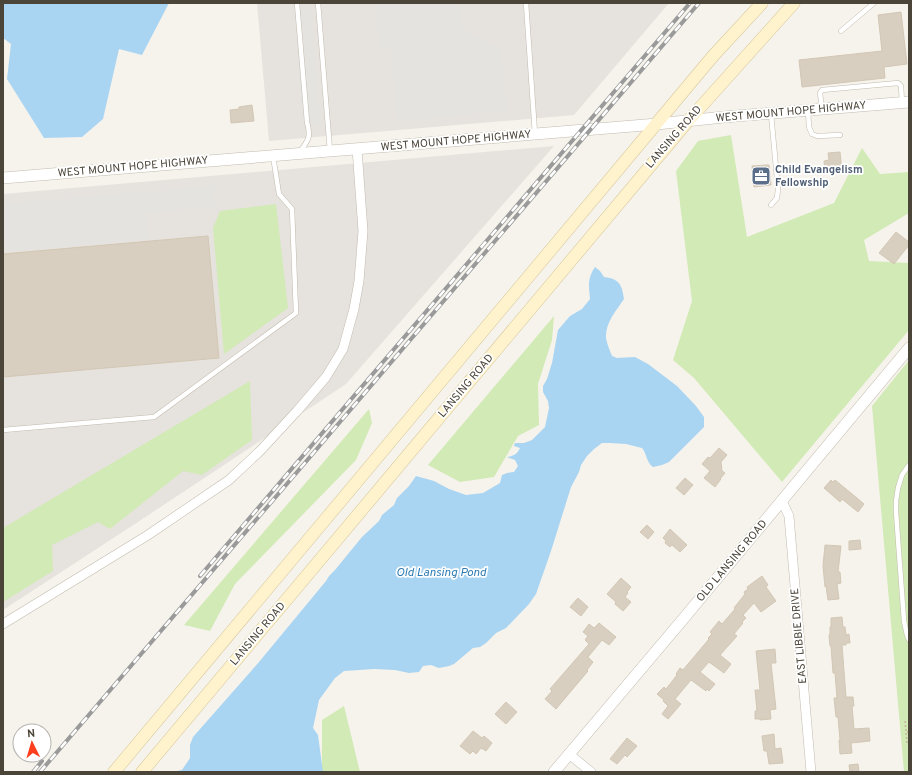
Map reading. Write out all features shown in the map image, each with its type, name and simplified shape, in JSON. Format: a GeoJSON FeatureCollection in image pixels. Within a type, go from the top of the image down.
{"type":"FeatureCollection","features":[{"type":"Feature","properties":{"kind":"main road","name":"LANSING ROAD"},"geometry":{"type":"LineString","coordinates":[[114,772],[714,56],[762,3]]}},
{"type":"Feature","properties":{"kind":"main road","name":"LANSING ROAD"},"geometry":{"type":"LineString","coordinates":[[142,772],[688,121],[794,3]]}},
{"type":"Feature","properties":{"kind":"street","name":"WEST MOUNT HOPE HIGHWAY"},"geometry":{"type":"LineString","coordinates":[[3,178],[657,124],[771,113],[906,103]]}},
{"type":"Feature","properties":{"kind":"street"},"geometry":{"type":"LineString","coordinates":[[3,624],[148,535],[229,480],[260,451],[326,377],[343,349],[354,309],[359,281],[363,231],[358,149]]}},
{"type":"Feature","properties":{"kind":"street","name":"OLD LANSING ROAD"},"geometry":{"type":"LineString","coordinates":[[554,772],[669,637],[909,348]]}},
{"type":"Feature","properties":{"kind":"street","name":"EAST LIBBIE DRIVE"},"geometry":{"type":"LineString","coordinates":[[782,501],[788,516],[790,528],[811,772]]}},
{"type":"Feature","properties":{"kind":"street"},"geometry":{"type":"LineString","coordinates":[[569,754],[591,772]]}},
{"type":"Feature","properties":{"kind":"lane"},"geometry":{"type":"LineString","coordinates":[[297,3],[307,122],[310,131],[309,139],[299,154]]}},
{"type":"Feature","properties":{"kind":"lane"},"geometry":{"type":"LineString","coordinates":[[318,3],[330,151]]}},
{"type":"Feature","properties":{"kind":"lane"},"geometry":{"type":"LineString","coordinates":[[526,3],[535,134]]}},
{"type":"Feature","properties":{"kind":"lane"},"geometry":{"type":"LineString","coordinates":[[841,32],[874,3]]}},
{"type":"Feature","properties":{"kind":"lane"},"geometry":{"type":"LineString","coordinates":[[822,109],[820,93],[822,90],[898,83],[901,86],[906,103]]}},
{"type":"Feature","properties":{"kind":"lane"},"geometry":{"type":"LineString","coordinates":[[808,110],[809,127],[812,134],[817,136],[840,135]]}},
{"type":"Feature","properties":{"kind":"lane"},"geometry":{"type":"LineString","coordinates":[[771,113],[778,189],[777,198],[771,205]]}},
{"type":"Feature","properties":{"kind":"lane"},"geometry":{"type":"LineString","coordinates":[[3,430],[154,417],[296,313],[292,210],[280,194],[273,156]]}},
{"type":"Feature","properties":{"kind":"lane"},"geometry":{"type":"LineString","coordinates":[[909,465],[902,475],[898,488],[896,512],[904,621],[906,635],[909,640]]}},
{"type":"Feature","properties":{"kind":"path"},"geometry":{"type":"LineString","coordinates":[[905,721],[908,732],[907,743]]}},
{"type":"Feature","properties":{"kind":"shaded area"},"geometry":{"type":"Polygon","coordinates":[[[257,3],[669,3],[574,115],[269,141],[257,3]]]}},
{"type":"Feature","properties":{"kind":"shaded area"},"geometry":{"type":"Polygon","coordinates":[[[293,3],[310,3],[320,125],[303,127],[293,3]]]}},
{"type":"Feature","properties":{"kind":"shaded area"},"geometry":{"type":"Polygon","coordinates":[[[375,3],[459,3],[462,29],[500,49],[508,111],[397,121],[391,48],[379,48],[375,3]]]}},
{"type":"Feature","properties":{"kind":"shaded area"},"geometry":{"type":"Polygon","coordinates":[[[554,146],[346,384],[3,610],[3,194],[554,146]]]}},
{"type":"Feature","properties":{"kind":"shaded area"},"geometry":{"type":"Polygon","coordinates":[[[213,186],[215,207],[146,213],[148,240],[3,252],[3,204],[213,186]]]}},
{"type":"Feature","properties":{"kind":"green space"},"geometry":{"type":"Polygon","coordinates":[[[731,135],[747,237],[834,203],[862,148],[880,174],[909,172],[909,213],[864,240],[869,261],[909,263],[909,330],[782,482],[694,378],[673,360],[692,301],[676,171],[698,141],[731,135]]]}},
{"type":"Feature","properties":{"kind":"green space"},"geometry":{"type":"Polygon","coordinates":[[[276,204],[288,308],[224,354],[213,228],[220,211],[276,204]]]}},
{"type":"Feature","properties":{"kind":"green space"},"geometry":{"type":"Polygon","coordinates":[[[554,316],[552,340],[538,384],[539,425],[518,436],[494,477],[460,482],[428,465],[554,316]]]}},
{"type":"Feature","properties":{"kind":"green space"},"geometry":{"type":"Polygon","coordinates":[[[909,360],[909,772],[904,772],[872,406],[909,360]]]}},
{"type":"Feature","properties":{"kind":"green space"},"geometry":{"type":"Polygon","coordinates":[[[250,381],[252,440],[202,475],[183,471],[110,529],[98,522],[52,545],[53,571],[3,602],[3,528],[250,381]]]}},
{"type":"Feature","properties":{"kind":"green space"},"geometry":{"type":"Polygon","coordinates":[[[369,409],[372,423],[356,460],[235,584],[210,631],[184,625],[369,409]]]}},
{"type":"Feature","properties":{"kind":"green space"},"geometry":{"type":"Polygon","coordinates":[[[344,706],[360,772],[322,772],[322,720],[344,706]]]}},
{"type":"Feature","properties":{"kind":"water"},"geometry":{"type":"Polygon","coordinates":[[[3,3],[169,3],[142,55],[119,49],[103,119],[82,137],[44,138],[7,79],[11,44],[3,38],[3,3]]]}},
{"type":"Feature","properties":{"kind":"water","name":"Old Lansing Pond"},"geometry":{"type":"Polygon","coordinates":[[[595,267],[604,277],[617,281],[621,286],[624,299],[607,327],[606,340],[612,356],[617,358],[635,357],[648,364],[677,386],[704,417],[704,427],[669,462],[653,467],[649,463],[642,448],[626,444],[602,443],[594,449],[581,465],[571,487],[536,594],[529,604],[506,628],[496,633],[486,643],[480,647],[473,648],[454,664],[449,666],[439,668],[431,665],[423,666],[419,672],[409,673],[395,670],[374,669],[344,671],[335,678],[319,700],[313,728],[318,735],[323,772],[172,772],[182,770],[190,758],[190,745],[193,737],[259,662],[362,537],[379,521],[382,515],[394,505],[397,498],[409,486],[416,476],[434,481],[449,489],[466,495],[483,493],[500,483],[502,475],[514,472],[518,466],[515,460],[507,457],[512,456],[519,450],[520,448],[514,446],[515,443],[524,443],[532,440],[545,427],[549,408],[548,401],[543,392],[543,386],[552,363],[558,330],[570,316],[582,309],[590,299],[590,279],[592,271],[595,267]]]}},
{"type":"Feature","properties":{"kind":"building"},"geometry":{"type":"Polygon","coordinates":[[[901,12],[907,64],[884,67],[885,78],[802,87],[799,60],[882,51],[878,15],[901,12]]]}},
{"type":"Feature","properties":{"kind":"building"},"geometry":{"type":"Polygon","coordinates":[[[252,105],[254,121],[231,123],[230,110],[252,105]]]}},
{"type":"Feature","properties":{"kind":"building","name":"Child Evangelism Fellowship"},"geometry":{"type":"Polygon","coordinates":[[[840,152],[842,171],[825,173],[824,161],[829,160],[828,153],[840,152]]]}},
{"type":"Feature","properties":{"kind":"building","name":"Child Evangelism Fellowship"},"geometry":{"type":"Polygon","coordinates":[[[769,165],[771,185],[754,187],[752,166],[769,165]]]}},
{"type":"Feature","properties":{"kind":"building"},"geometry":{"type":"Polygon","coordinates":[[[896,232],[909,242],[909,245],[894,264],[879,253],[896,232]]]}},
{"type":"Feature","properties":{"kind":"building"},"geometry":{"type":"Polygon","coordinates":[[[208,236],[219,358],[3,377],[3,254],[208,236]]]}},
{"type":"Feature","properties":{"kind":"building"},"geometry":{"type":"Polygon","coordinates":[[[719,448],[727,455],[721,462],[722,471],[725,473],[715,487],[704,478],[710,471],[702,464],[719,448]]]}},
{"type":"Feature","properties":{"kind":"building"},"geometry":{"type":"Polygon","coordinates":[[[685,478],[693,485],[684,495],[676,488],[685,478]]]}},
{"type":"Feature","properties":{"kind":"building"},"geometry":{"type":"Polygon","coordinates":[[[831,480],[833,482],[835,480],[864,504],[858,512],[842,499],[840,502],[824,488],[831,480]]]}},
{"type":"Feature","properties":{"kind":"building"},"geometry":{"type":"Polygon","coordinates":[[[647,525],[654,532],[648,539],[640,532],[647,525]]]}},
{"type":"Feature","properties":{"kind":"building"},"geometry":{"type":"Polygon","coordinates":[[[670,529],[687,545],[680,552],[672,545],[670,547],[665,543],[666,541],[663,538],[670,529]]]}},
{"type":"Feature","properties":{"kind":"building"},"geometry":{"type":"Polygon","coordinates":[[[860,540],[861,549],[849,550],[849,541],[860,540]]]}},
{"type":"Feature","properties":{"kind":"building"},"geometry":{"type":"Polygon","coordinates":[[[825,545],[841,546],[838,572],[840,572],[841,583],[837,584],[839,599],[828,600],[823,566],[825,545]]]}},
{"type":"Feature","properties":{"kind":"building"},"geometry":{"type":"Polygon","coordinates":[[[762,576],[768,585],[766,587],[776,601],[761,612],[754,603],[743,615],[746,618],[734,634],[737,636],[720,655],[731,664],[724,673],[709,662],[700,672],[715,684],[709,691],[707,689],[706,691],[691,680],[675,699],[681,704],[668,719],[662,714],[668,706],[657,694],[664,687],[666,689],[677,675],[676,674],[680,668],[683,670],[709,639],[708,638],[712,634],[710,632],[719,621],[722,624],[735,609],[734,608],[745,594],[744,592],[748,589],[747,587],[762,576]]]}},
{"type":"Feature","properties":{"kind":"building"},"geometry":{"type":"Polygon","coordinates":[[[621,578],[631,587],[625,597],[631,602],[623,611],[607,594],[621,578]]]}},
{"type":"Feature","properties":{"kind":"building"},"geometry":{"type":"Polygon","coordinates":[[[578,598],[588,607],[581,616],[570,607],[578,598]]]}},
{"type":"Feature","properties":{"kind":"building"},"geometry":{"type":"Polygon","coordinates":[[[842,617],[843,627],[845,627],[846,635],[849,634],[850,643],[842,645],[846,697],[853,697],[854,706],[852,706],[854,729],[869,728],[870,741],[851,743],[852,753],[840,754],[838,717],[836,717],[834,698],[837,698],[835,673],[833,673],[829,635],[831,618],[842,617]]]}},
{"type":"Feature","properties":{"kind":"building"},"geometry":{"type":"Polygon","coordinates":[[[599,623],[616,637],[609,645],[602,640],[588,657],[593,662],[587,670],[588,671],[556,709],[545,699],[552,691],[550,689],[589,644],[585,640],[588,636],[583,632],[589,624],[594,628],[599,623]]]}},
{"type":"Feature","properties":{"kind":"building"},"geometry":{"type":"Polygon","coordinates":[[[775,649],[776,663],[771,663],[776,709],[770,710],[771,719],[755,719],[755,711],[757,711],[755,690],[760,690],[756,651],[775,649]]]}},
{"type":"Feature","properties":{"kind":"building"},"geometry":{"type":"Polygon","coordinates":[[[506,702],[517,712],[506,724],[495,714],[506,702]]]}},
{"type":"Feature","properties":{"kind":"building"},"geometry":{"type":"Polygon","coordinates":[[[473,731],[482,738],[484,736],[492,743],[486,751],[481,748],[476,754],[473,751],[470,754],[460,746],[473,731]]]}},
{"type":"Feature","properties":{"kind":"building"},"geometry":{"type":"Polygon","coordinates":[[[774,734],[775,749],[781,748],[783,763],[769,764],[767,751],[764,751],[762,736],[774,734]]]}},
{"type":"Feature","properties":{"kind":"building"},"geometry":{"type":"Polygon","coordinates":[[[627,738],[637,746],[627,757],[625,755],[617,764],[610,759],[627,738]]]}},
{"type":"Feature","properties":{"kind":"building"},"geometry":{"type":"Polygon","coordinates":[[[858,764],[859,772],[850,772],[849,765],[858,764]]]}},
{"type":"Feature","properties":{"kind":"railway"},"geometry":{"type":"LineString","coordinates":[[200,576],[690,3]]}},
{"type":"Feature","properties":{"kind":"railway"},"geometry":{"type":"LineString","coordinates":[[40,772],[699,3]]}},
{"type":"Feature","properties":{"kind":"railway"},"geometry":{"type":"LineString","coordinates":[[33,772],[40,763]]}},
{"type":"Feature","properties":{"kind":"place","name":"Child Evangelism Fellowship"},"geometry":{"type":"Point","coordinates":[761,176]}}]}
